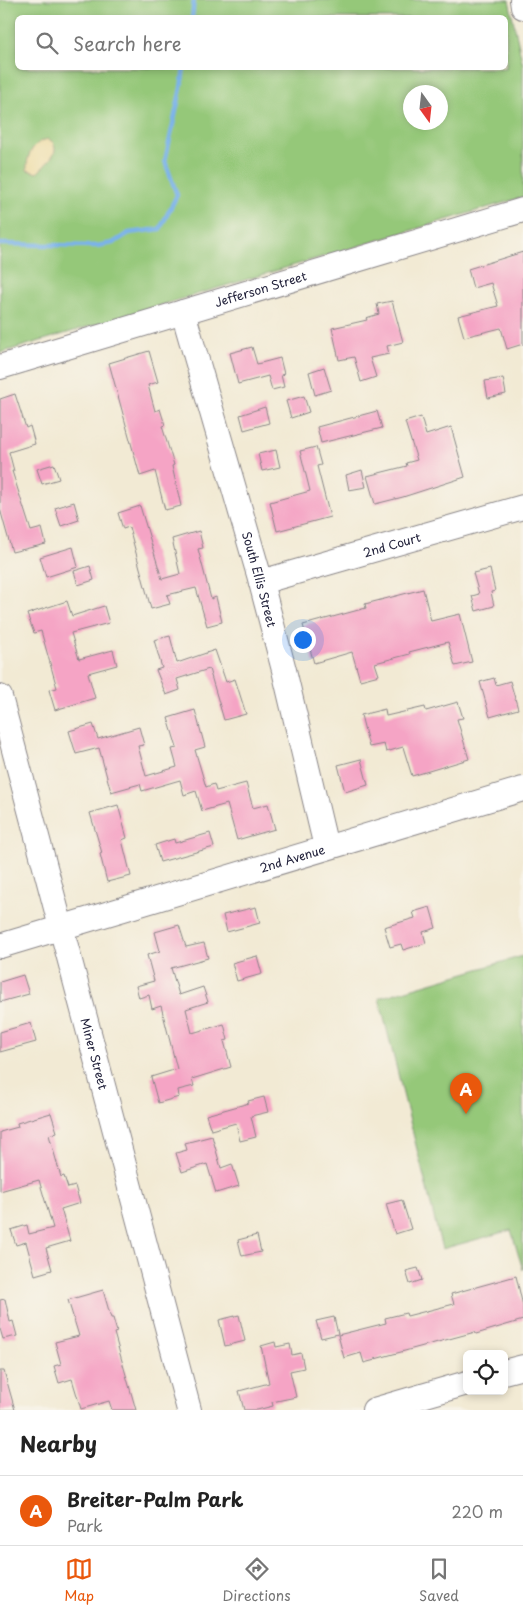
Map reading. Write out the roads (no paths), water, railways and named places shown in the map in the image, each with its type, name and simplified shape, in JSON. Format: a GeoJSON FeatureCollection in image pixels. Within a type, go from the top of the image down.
{"type":"FeatureCollection","features":[{"type":"Feature","properties":{"kind":"street"},"geometry":{"type":"LineString","coordinates":[[522,0],[523,7]]}},
{"type":"Feature","properties":{"kind":"street","name":"Jefferson Street"},"geometry":{"type":"LineString","coordinates":[[0,367],[523,210]]}},
{"type":"Feature","properties":{"kind":"street","name":"South Ellis Street"},"geometry":{"type":"LineString","coordinates":[[183,312],[260,582],[326,847]]}},
{"type":"Feature","properties":{"kind":"street","name":"2nd Court"},"geometry":{"type":"LineString","coordinates":[[260,582],[523,508]]}},
{"type":"Feature","properties":{"kind":"street","name":"Miner Street"},"geometry":{"type":"LineString","coordinates":[[0,697],[189,1410]]}},
{"type":"Feature","properties":{"kind":"street","name":"2nd Avenue"},"geometry":{"type":"LineString","coordinates":[[0,946],[523,789]]}},
{"type":"Feature","properties":{"kind":"street"},"geometry":{"type":"LineString","coordinates":[[508,1371],[523,1367]]}},
{"type":"Feature","properties":{"kind":"street"},"geometry":{"type":"LineString","coordinates":[[374,1410],[463,1384]]}},
{"type":"Feature","properties":{"kind":"waterway"},"geometry":{"type":"LineString","coordinates":[[192,15],[194,0]]}},
{"type":"Feature","properties":{"kind":"waterway"},"geometry":{"type":"LineString","coordinates":[[0,244],[97,246],[113,243],[129,233],[160,229],[177,195],[165,161],[184,70]]}},
{"type":"Feature","properties":{"kind":"place","name":"Breiter-Palm Park"},"geometry":{"type":"Point","coordinates":[466,1114]}}]}
